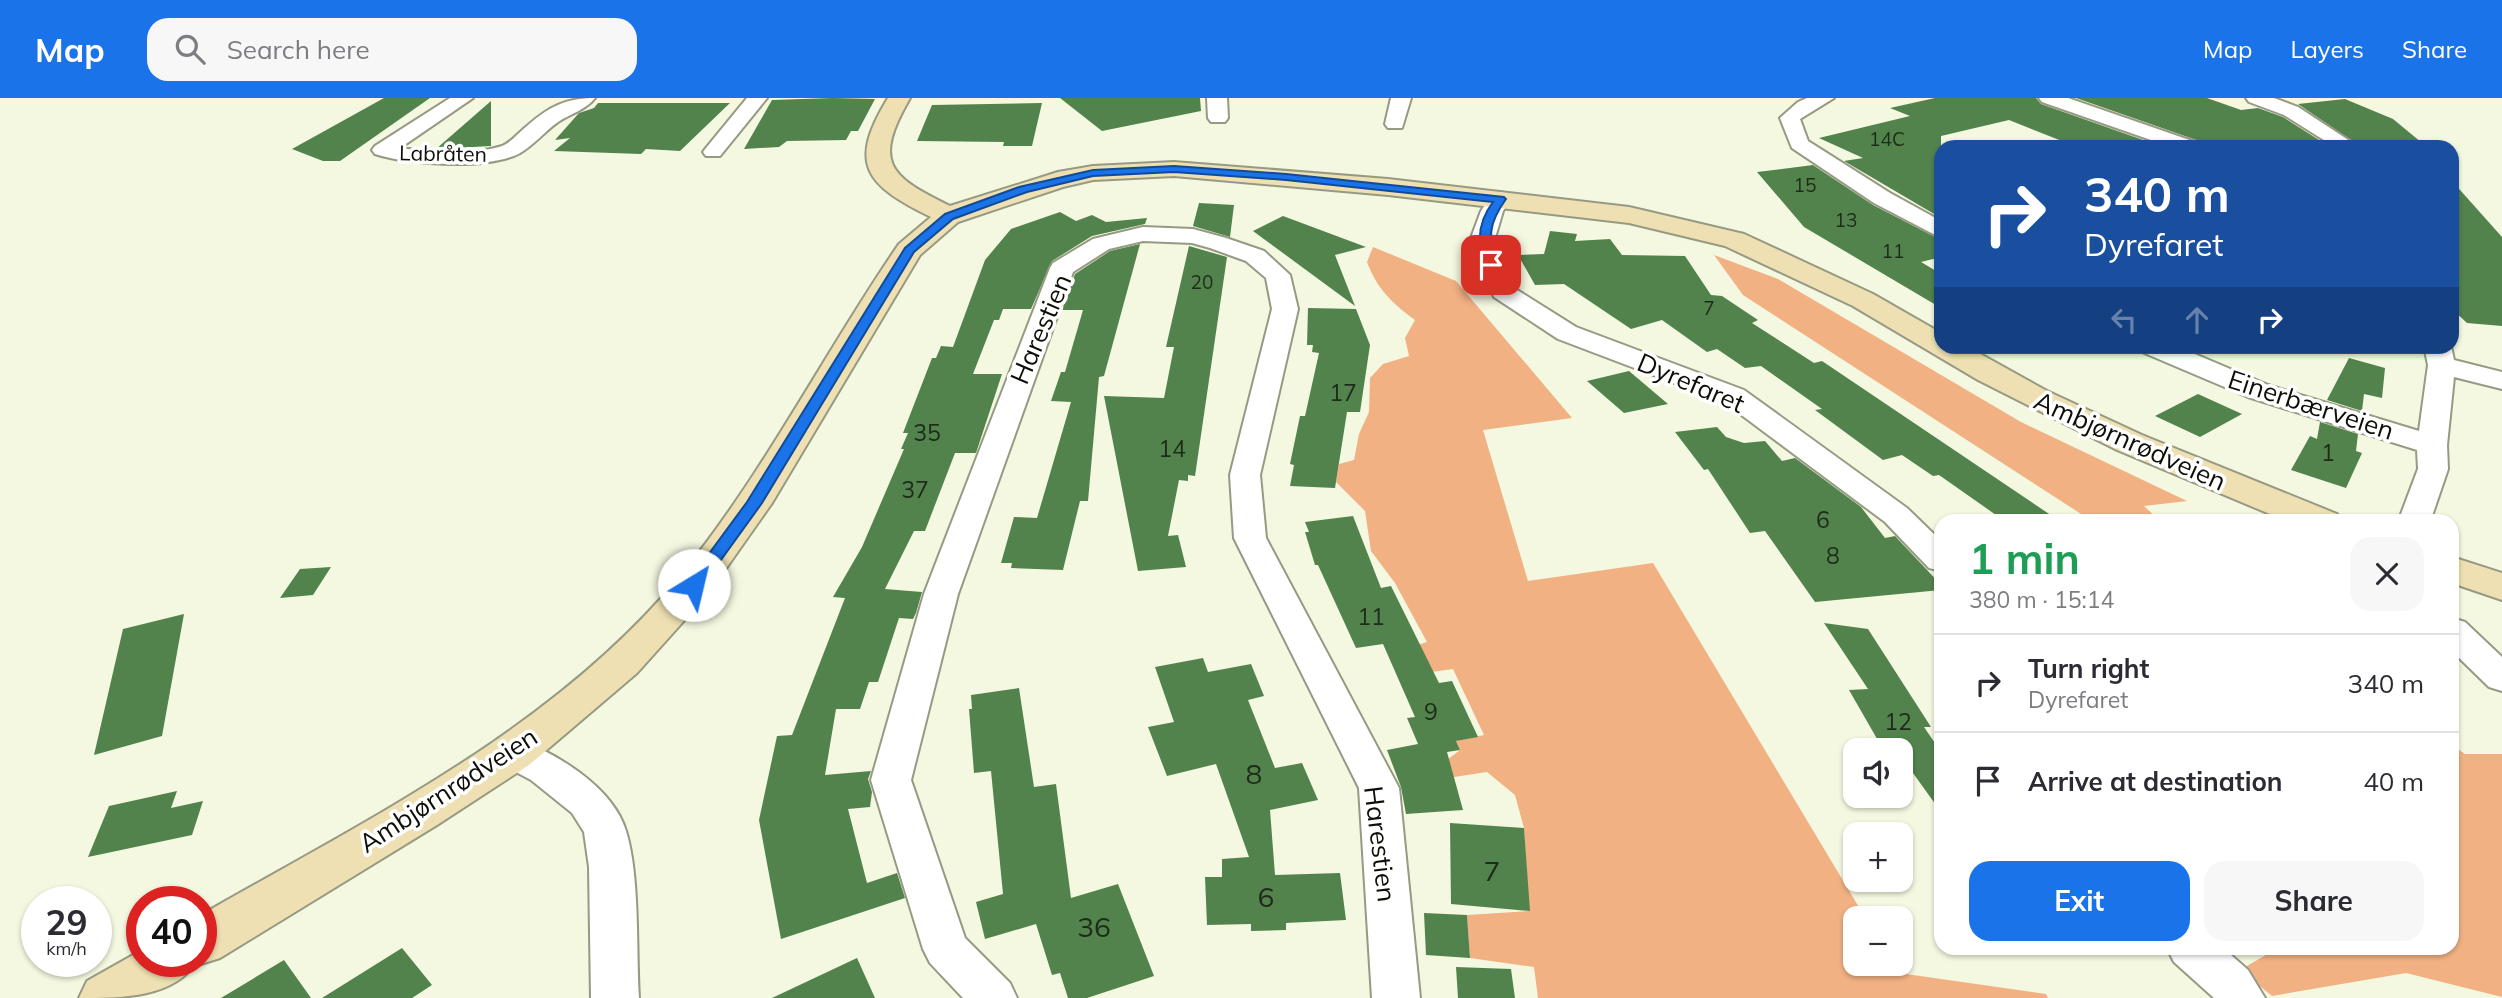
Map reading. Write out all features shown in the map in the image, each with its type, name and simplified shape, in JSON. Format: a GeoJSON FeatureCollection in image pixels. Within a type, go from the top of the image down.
{"type":"FeatureCollection","features":[{"type":"Feature","properties":{"kind":"street","name":"Labråten"},"geometry":{"type":"LineString","coordinates":[[463,98],[382,150],[439,156],[499,154],[512,150],[538,127],[585,98]]}},
{"type":"Feature","properties":{"kind":"street"},"geometry":{"type":"LineString","coordinates":[[713,152],[757,98]]}},
{"type":"Feature","properties":{"kind":"street"},"geometry":{"type":"LineString","coordinates":[[899,98],[879,140],[878,165],[895,188],[907,197],[949,216]]}},
{"type":"Feature","properties":{"kind":"street"},"geometry":{"type":"LineString","coordinates":[[1395,124],[1401,98]]}},
{"type":"Feature","properties":{"kind":"street"},"geometry":{"type":"LineString","coordinates":[[1824,98],[1805,106],[1790,118],[1799,144],[1882,198],[1934,227]]}},
{"type":"Feature","properties":{"kind":"street"},"geometry":{"type":"LineString","coordinates":[[2049,98],[2170,140]]}},
{"type":"Feature","properties":{"kind":"street"},"geometry":{"type":"LineString","coordinates":[[2256,98],[2291,111],[2338,140]]}},
{"type":"Feature","properties":{"kind":"street","name":"Ambjørnrødveien"},"geometry":{"type":"LineString","coordinates":[[217,933],[420,812],[513,753],[622,663],[694,585],[754,503],[909,250],[949,216],[1058,180],[1131,170],[1209,170],[1500,199],[1629,215],[1734,240],[1823,279],[1934,342]]}},
{"type":"Feature","properties":{"kind":"street","name":"Dyrefaret"},"geometry":{"type":"LineString","coordinates":[[1500,199],[1492,211],[1483,238],[1503,292],[1567,333],[1734,396],[1896,515],[1934,554]]}},
{"type":"Feature","properties":{"kind":"street","name":"Harestien"},"geometry":{"type":"LineString","coordinates":[[993,998],[946,949],[891,780],[942,594],[1062,268],[1101,244],[1143,234],[1193,236],[1218,243],[1255,256],[1278,275],[1285,309],[1245,475],[1251,538],[1379,788],[1395,998]]}},
{"type":"Feature","properties":{"kind":"street","name":"Ambjørnrødveien"},"geometry":{"type":"LineString","coordinates":[[1955,354],[2058,411],[2129,445],[2303,514]]}},
{"type":"Feature","properties":{"kind":"street","name":"Einerbærveien"},"geometry":{"type":"LineString","coordinates":[[2171,354],[2258,391],[2432,445]]}},
{"type":"Feature","properties":{"kind":"street"},"geometry":{"type":"LineString","coordinates":[[2417,514],[2433,469],[2432,445],[2440,356],[2502,381]]}},
{"type":"Feature","properties":{"kind":"street"},"geometry":{"type":"LineString","coordinates":[[2459,572],[2502,587]]}},
{"type":"Feature","properties":{"kind":"street"},"geometry":{"type":"LineString","coordinates":[[2459,637],[2502,678]]}},
{"type":"Feature","properties":{"kind":"street"},"geometry":{"type":"LineString","coordinates":[[513,753],[545,769],[587,802],[604,830],[611,867],[615,998]]}},
{"type":"Feature","properties":{"kind":"street"},"geometry":{"type":"LineString","coordinates":[[2197,955],[2236,991]]}},
{"type":"Feature","properties":{"kind":"street"},"geometry":{"type":"LineString","coordinates":[[106,998],[142,977]]}},
{"type":"Feature","properties":{"kind":"shaded area"},"geometry":{"type":"Polygon","coordinates":[[[1373,247],[1456,281],[1572,418],[1483,430],[1528,581],[1653,563],[1843,881],[1843,892],[1850,892],[1858,906],[1843,906],[1843,976],[1913,975],[2046,994],[2048,998],[1538,998],[1534,967],[1470,958],[1467,915],[1529,911],[1524,828],[1515,795],[1487,772],[1454,777],[1433,771],[1460,750],[1456,741],[1484,735],[1453,669],[1416,674],[1405,649],[1427,642],[1395,583],[1371,551],[1365,511],[1336,482],[1339,464],[1354,460],[1359,434],[1369,412],[1370,378],[1383,364],[1409,356],[1405,338],[1415,320],[1381,288],[1367,262],[1373,247]]]}},
{"type":"Feature","properties":{"kind":"shaded area"},"geometry":{"type":"Polygon","coordinates":[[[1714,255],[1778,279],[2021,422],[2187,501],[2144,506],[2153,514],[2081,514],[1743,295],[1714,255]]]}},
{"type":"Feature","properties":{"kind":"shaded area"},"geometry":{"type":"Polygon","coordinates":[[[2459,750],[2465,754],[2502,754],[2502,997],[2406,973],[2272,996],[2240,970],[2266,955],[2459,955],[2459,750]]]}},
{"type":"Feature","properties":{"kind":"building"},"geometry":{"type":"Polygon","coordinates":[[[384,98],[430,98],[340,161],[323,161],[292,149],[384,98]]]}},
{"type":"Feature","properties":{"kind":"building"},"geometry":{"type":"Polygon","coordinates":[[[1060,98],[1200,98],[1201,111],[1102,131],[1060,98]]]}},
{"type":"Feature","properties":{"kind":"building"},"geometry":{"type":"Polygon","coordinates":[[[1935,98],[2036,98],[2041,104],[2143,140],[2059,140],[2009,120],[1941,136],[1941,140],[1934,140],[1934,214],[1844,161],[1863,158],[1819,138],[1910,116],[1890,108],[1935,98]]]}},
{"type":"Feature","properties":{"kind":"building"},"geometry":{"type":"Polygon","coordinates":[[[2076,98],[2207,98],[2241,110],[2258,108],[2283,117],[2319,140],[2196,140],[2076,98]]]}},
{"type":"Feature","properties":{"kind":"building"},"geometry":{"type":"Polygon","coordinates":[[[875,99],[858,131],[851,131],[846,140],[787,141],[779,147],[744,149],[772,100],[875,99]]]}},
{"type":"Feature","properties":{"kind":"building"},"geometry":{"type":"Polygon","coordinates":[[[2345,99],[2393,119],[2418,140],[2351,140],[2298,104],[2345,99]]]}},
{"type":"Feature","properties":{"kind":"building"},"geometry":{"type":"Polygon","coordinates":[[[491,101],[491,146],[436,149],[491,101]]]}},
{"type":"Feature","properties":{"kind":"building"},"geometry":{"type":"Polygon","coordinates":[[[598,103],[730,103],[680,151],[646,149],[641,154],[554,151],[570,138],[555,140],[579,113],[594,108],[598,103]]]}},
{"type":"Feature","properties":{"kind":"building"},"geometry":{"type":"Polygon","coordinates":[[[1042,103],[1032,146],[1003,146],[1004,142],[917,141],[932,105],[1042,103]]]}},
{"type":"Feature","properties":{"kind":"building"},"geometry":{"type":"Polygon","coordinates":[[[1813,165],[1873,205],[1934,236],[1934,259],[1921,262],[1934,270],[1934,304],[1804,227],[1757,172],[1813,165]]]}},
{"type":"Feature","properties":{"kind":"building"},"geometry":{"type":"Polygon","coordinates":[[[2459,189],[2502,237],[2502,326],[2467,323],[2459,316],[2459,189]]]}},
{"type":"Feature","properties":{"kind":"building"},"geometry":{"type":"Polygon","coordinates":[[[1199,203],[1234,205],[1230,237],[1193,226],[1199,203]]]}},
{"type":"Feature","properties":{"kind":"building"},"geometry":{"type":"Polygon","coordinates":[[[1060,212],[1076,221],[1092,215],[1106,222],[1147,218],[1145,224],[1092,236],[1052,261],[1031,309],[1003,309],[999,320],[994,320],[973,374],[1002,374],[976,453],[955,453],[925,531],[914,531],[885,589],[922,592],[916,613],[913,619],[899,618],[878,682],[869,682],[860,709],[836,709],[825,775],[871,771],[868,779],[872,792],[870,807],[848,809],[867,883],[897,873],[905,898],[781,939],[759,820],[777,736],[792,735],[845,598],[833,597],[862,547],[904,449],[901,449],[908,433],[903,433],[932,358],[936,358],[941,346],[953,347],[985,260],[1011,229],[1060,212]]]}},
{"type":"Feature","properties":{"kind":"building"},"geometry":{"type":"Polygon","coordinates":[[[1283,216],[1366,247],[1335,255],[1355,306],[1253,231],[1283,216]]]}},
{"type":"Feature","properties":{"kind":"building"},"geometry":{"type":"Polygon","coordinates":[[[1550,231],[1577,234],[1575,241],[1610,239],[1622,255],[1685,256],[1711,295],[1722,296],[1758,320],[1752,323],[1814,363],[1822,361],[2049,514],[1995,514],[1939,475],[1933,476],[1902,455],[1883,460],[1815,410],[1822,409],[1761,366],[1745,368],[1717,349],[1707,352],[1662,320],[1631,329],[1564,284],[1535,285],[1518,255],[1544,254],[1550,231]]]}},
{"type":"Feature","properties":{"kind":"building"},"geometry":{"type":"Polygon","coordinates":[[[1140,244],[1104,376],[1099,377],[1088,501],[1080,501],[1063,570],[1011,568],[1012,563],[1001,563],[1014,517],[1037,518],[1071,402],[1051,401],[1061,372],[1065,372],[1083,310],[1062,310],[1075,274],[1110,251],[1140,244]]]}},
{"type":"Feature","properties":{"kind":"building"},"geometry":{"type":"Polygon","coordinates":[[[1189,246],[1227,257],[1195,476],[1188,475],[1188,481],[1179,480],[1168,536],[1178,535],[1186,567],[1138,571],[1104,396],[1164,398],[1174,347],[1166,347],[1189,246]]]}},
{"type":"Feature","properties":{"kind":"building"},"geometry":{"type":"Polygon","coordinates":[[[1308,308],[1356,309],[1370,345],[1360,412],[1347,412],[1335,488],[1290,486],[1294,465],[1290,464],[1300,416],[1305,416],[1319,353],[1312,352],[1313,345],[1307,345],[1308,308]]]}},
{"type":"Feature","properties":{"kind":"building"},"geometry":{"type":"Polygon","coordinates":[[[2349,358],[2385,368],[2382,398],[2364,394],[2362,411],[2327,400],[2349,358]]]}},
{"type":"Feature","properties":{"kind":"building"},"geometry":{"type":"Polygon","coordinates":[[[1629,371],[1668,404],[1624,413],[1587,381],[1629,371]]]}},
{"type":"Feature","properties":{"kind":"building"},"geometry":{"type":"Polygon","coordinates":[[[2198,394],[2242,414],[2200,437],[2155,416],[2198,394]]]}},
{"type":"Feature","properties":{"kind":"building"},"geometry":{"type":"Polygon","coordinates":[[[2320,422],[2358,434],[2356,451],[2362,453],[2346,488],[2291,470],[2310,436],[2317,439],[2320,422]]]}},
{"type":"Feature","properties":{"kind":"building"},"geometry":{"type":"Polygon","coordinates":[[[1717,427],[1726,437],[1744,443],[1765,441],[1782,461],[1795,458],[1861,507],[1885,538],[1895,536],[1934,578],[1934,591],[1815,602],[1765,531],[1750,533],[1708,469],[1704,470],[1675,432],[1717,427]]]}},
{"type":"Feature","properties":{"kind":"building"},"geometry":{"type":"Polygon","coordinates":[[[1353,516],[1381,588],[1391,586],[1439,683],[1452,681],[1478,737],[1456,741],[1460,750],[1447,752],[1463,810],[1406,814],[1401,787],[1387,750],[1418,744],[1407,718],[1415,717],[1383,644],[1356,648],[1318,565],[1315,565],[1305,532],[1309,532],[1305,522],[1353,516]]]}},
{"type":"Feature","properties":{"kind":"building"},"geometry":{"type":"Polygon","coordinates":[[[331,567],[313,595],[280,598],[300,569],[331,567]]]}},
{"type":"Feature","properties":{"kind":"building"},"geometry":{"type":"Polygon","coordinates":[[[184,614],[162,736],[94,755],[123,629],[184,614]]]}},
{"type":"Feature","properties":{"kind":"building"},"geometry":{"type":"Polygon","coordinates":[[[1824,623],[1868,629],[1931,727],[1924,727],[1934,742],[1934,802],[1913,773],[1913,738],[1877,738],[1849,690],[1868,689],[1824,623]]]}},
{"type":"Feature","properties":{"kind":"building"},"geometry":{"type":"Polygon","coordinates":[[[1203,658],[1208,672],[1251,664],[1264,696],[1248,700],[1275,768],[1302,763],[1318,800],[1270,810],[1275,875],[1340,873],[1346,920],[1286,923],[1286,930],[1251,931],[1251,924],[1207,925],[1205,877],[1222,877],[1222,859],[1249,857],[1216,764],[1167,776],[1148,727],[1174,722],[1155,667],[1203,658]]]}},
{"type":"Feature","properties":{"kind":"building"},"geometry":{"type":"Polygon","coordinates":[[[1019,688],[1034,787],[1056,784],[1071,898],[1118,884],[1154,976],[1087,998],[1068,998],[1060,973],[1052,975],[1036,924],[985,939],[976,902],[1003,894],[991,771],[974,773],[969,709],[972,709],[971,695],[1019,688]]]}},
{"type":"Feature","properties":{"kind":"building"},"geometry":{"type":"Polygon","coordinates":[[[177,791],[171,808],[203,801],[192,835],[88,857],[109,806],[177,791]]]}},
{"type":"Feature","properties":{"kind":"building"},"geometry":{"type":"Polygon","coordinates":[[[1450,823],[1524,828],[1530,911],[1451,904],[1450,823]]]}},
{"type":"Feature","properties":{"kind":"building"},"geometry":{"type":"Polygon","coordinates":[[[1424,913],[1467,915],[1470,958],[1426,955],[1424,913]]]}},
{"type":"Feature","properties":{"kind":"building"},"geometry":{"type":"Polygon","coordinates":[[[402,948],[432,985],[412,998],[322,998],[402,948]]]}},
{"type":"Feature","properties":{"kind":"building"},"geometry":{"type":"Polygon","coordinates":[[[857,958],[875,998],[772,998],[857,958]]]}},
{"type":"Feature","properties":{"kind":"building"},"geometry":{"type":"Polygon","coordinates":[[[284,960],[311,998],[221,998],[284,960]]]}},
{"type":"Feature","properties":{"kind":"building"},"geometry":{"type":"Polygon","coordinates":[[[1456,967],[1511,969],[1515,998],[1458,998],[1456,967]]]}},
{"type":"Feature","properties":{"kind":"route"},"geometry":{"type":"LineString","coordinates":[[694,585],[754,503],[909,250],[949,216],[1023,190],[1093,173],[1209,170],[1500,199],[1492,211],[1483,238],[1491,265]]}}]}
